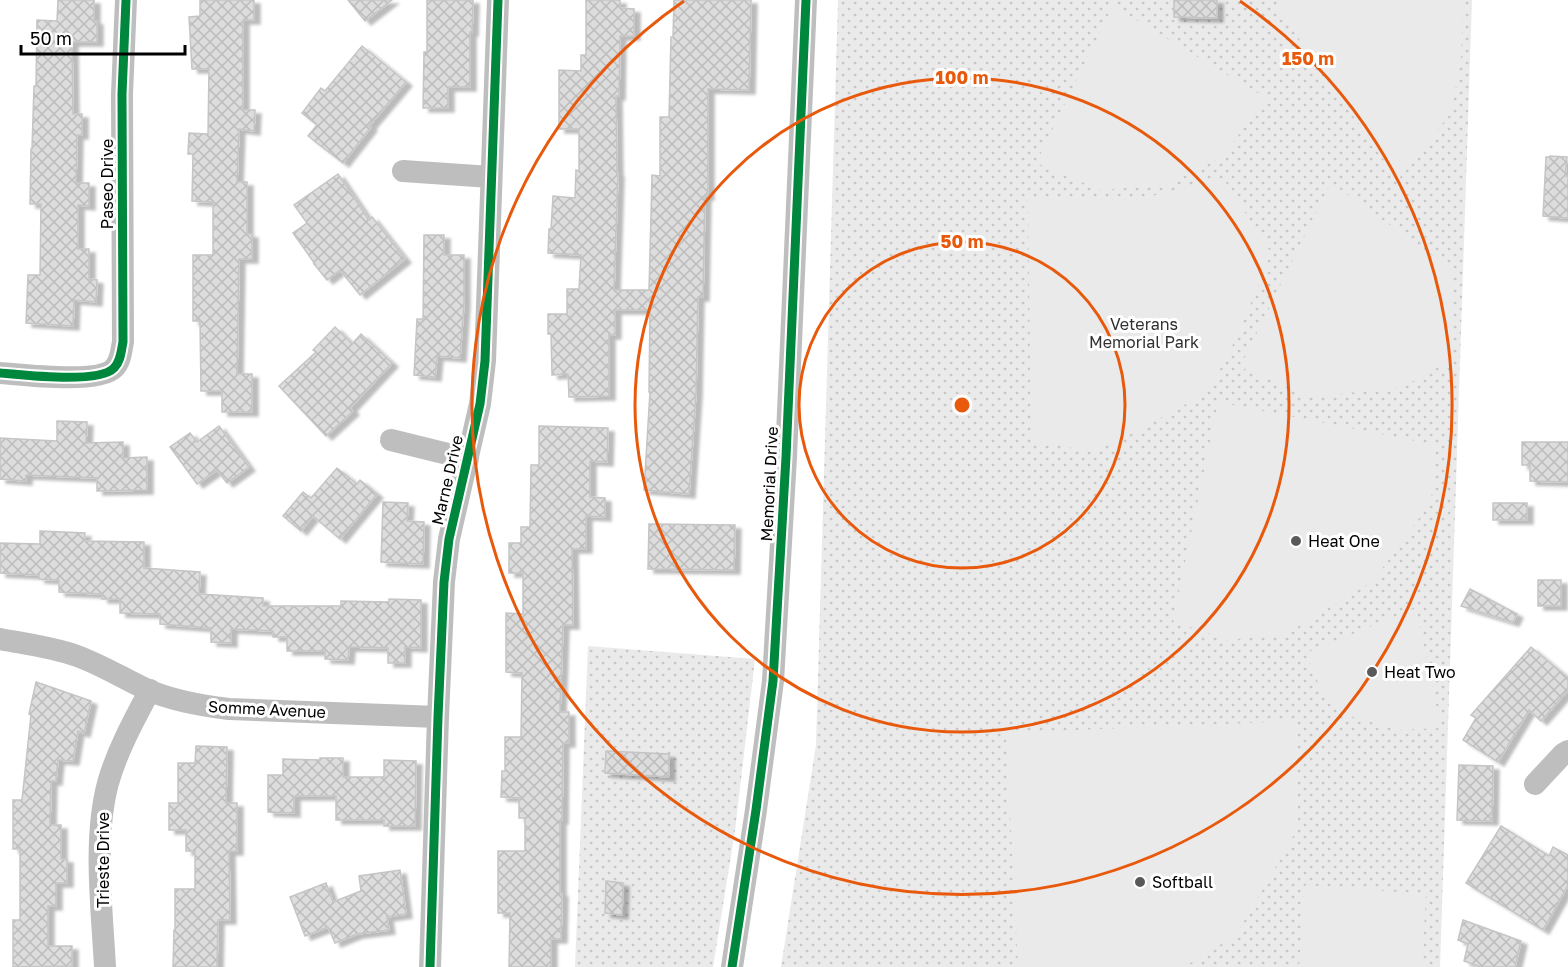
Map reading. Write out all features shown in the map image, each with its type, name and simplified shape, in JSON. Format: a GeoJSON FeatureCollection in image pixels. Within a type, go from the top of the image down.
{"type":"FeatureCollection","features":[{"type":"Feature","properties":{"kind":"street","name":"Paseo Drive"},"geometry":{"type":"LineString","coordinates":[[0,374],[91,377],[109,372],[120,360],[123,342],[122,94],[126,0]]}},
{"type":"Feature","properties":{"kind":"street","name":"Marne Drive"},"geometry":{"type":"LineString","coordinates":[[430,967],[444,582],[449,539],[480,404],[485,361],[498,0]]}},
{"type":"Feature","properties":{"kind":"street","name":"Memorial Drive"},"geometry":{"type":"LineString","coordinates":[[732,967],[773,681],[786,457],[806,0]]}},
{"type":"Feature","properties":{"kind":"street"},"geometry":{"type":"LineString","coordinates":[[403,171],[491,177]]}},
{"type":"Feature","properties":{"kind":"street"},"geometry":{"type":"LineString","coordinates":[[391,440],[468,459]]}},
{"type":"Feature","properties":{"kind":"street","name":"Somme Avenue"},"geometry":{"type":"LineString","coordinates":[[0,639],[74,655],[105,667],[150,690],[201,705],[229,709],[438,717]]}},
{"type":"Feature","properties":{"kind":"street","name":"Trieste Drive"},"geometry":{"type":"LineString","coordinates":[[105,967],[100,851],[102,813],[112,768],[150,690]]}},
{"type":"Feature","properties":{"kind":"street"},"geometry":{"type":"LineString","coordinates":[[1534,784],[1568,751]]}},
{"type":"Feature","properties":{"kind":"green space","name":"Veterans Memorial Park"},"geometry":{"type":"Polygon","coordinates":[[[838,0],[1472,0],[1440,967],[781,967],[816,745],[838,0]]]}},
{"type":"Feature","properties":{"kind":"green space"},"geometry":{"type":"Polygon","coordinates":[[[1285,0],[1463,0],[1461,58],[1451,113],[1398,180],[1276,6],[1285,0]]]}},
{"type":"Feature","properties":{"kind":"green space"},"geometry":{"type":"Polygon","coordinates":[[[1113,6],[1266,98],[1223,156],[1166,185],[1101,190],[1036,163],[1113,6]]]}},
{"type":"Feature","properties":{"kind":"green space"},"geometry":{"type":"Polygon","coordinates":[[[1223,178],[1271,253],[1238,335],[1208,392],[1093,452],[1031,440],[1028,198],[1136,200],[1223,178]]]}},
{"type":"Feature","properties":{"kind":"green space"},"geometry":{"type":"Polygon","coordinates":[[[1331,183],[1453,270],[1451,360],[1403,387],[1311,397],[1240,367],[1331,183]]]}},
{"type":"Feature","properties":{"kind":"green space","name":"Heat One"},"geometry":{"type":"Polygon","coordinates":[[[1218,402],[1436,445],[1431,502],[1373,581],[1286,634],[1227,640],[1173,621],[1218,402]]]}},
{"type":"Feature","properties":{"kind":"green space","name":"Heat Two"},"geometry":{"type":"Polygon","coordinates":[[[1416,608],[1441,728],[1399,730],[1346,715],[1321,690],[1306,653],[1416,608]]]}},
{"type":"Feature","properties":{"kind":"green space"},"geometry":{"type":"Polygon","coordinates":[[[588,646],[755,659],[735,831],[713,967],[575,967],[588,646]]]}},
{"type":"Feature","properties":{"kind":"green space","name":"Softball"},"geometry":{"type":"Polygon","coordinates":[[[1296,721],[1298,828],[1236,935],[1184,967],[1018,967],[1006,733],[1296,721]]]}},
{"type":"Feature","properties":{"kind":"green space"},"geometry":{"type":"Polygon","coordinates":[[[1305,885],[1426,894],[1422,967],[1299,967],[1305,885]]]}},
{"type":"Feature","properties":{"kind":"building"},"geometry":{"type":"Polygon","coordinates":[[[58,0],[94,0],[94,21],[97,21],[97,42],[72,42],[73,114],[82,114],[82,135],[77,135],[76,183],[89,183],[89,206],[78,205],[78,249],[89,249],[89,279],[97,280],[96,302],[74,300],[73,326],[26,323],[28,275],[40,275],[41,204],[30,204],[37,20],[57,21],[58,0]]]}},
{"type":"Feature","properties":{"kind":"building"},"geometry":{"type":"Polygon","coordinates":[[[200,0],[254,0],[254,20],[243,20],[243,110],[255,110],[254,131],[239,129],[237,182],[247,182],[247,234],[252,234],[252,259],[239,259],[237,374],[252,374],[252,412],[222,412],[222,391],[201,391],[200,321],[193,321],[193,255],[213,255],[213,202],[192,201],[193,154],[188,154],[189,133],[208,134],[209,69],[192,69],[189,17],[200,16],[200,0]]]}},
{"type":"Feature","properties":{"kind":"building"},"geometry":{"type":"Polygon","coordinates":[[[348,0],[392,0],[365,21],[348,0]]]}},
{"type":"Feature","properties":{"kind":"building"},"geometry":{"type":"Polygon","coordinates":[[[427,0],[473,0],[472,32],[470,32],[470,87],[448,87],[448,108],[423,108],[424,52],[427,52],[427,0]]]}},
{"type":"Feature","properties":{"kind":"building"},"geometry":{"type":"Polygon","coordinates":[[[586,0],[620,0],[620,8],[634,9],[634,36],[620,36],[619,96],[616,96],[618,173],[614,290],[649,290],[652,175],[660,176],[660,117],[669,117],[674,0],[751,0],[749,90],[708,89],[708,196],[705,196],[703,297],[698,297],[696,393],[689,494],[644,490],[650,392],[650,310],[615,310],[615,335],[609,335],[609,396],[569,397],[568,374],[552,375],[548,314],[567,314],[567,289],[579,289],[581,255],[548,253],[553,196],[575,198],[576,170],[579,171],[579,129],[559,129],[559,70],[581,71],[581,55],[586,55],[586,0]]]}},
{"type":"Feature","properties":{"kind":"building"},"geometry":{"type":"Polygon","coordinates":[[[1174,0],[1217,0],[1217,18],[1174,17],[1174,0]]]}},
{"type":"Feature","properties":{"kind":"building"},"geometry":{"type":"Polygon","coordinates":[[[362,46],[406,82],[369,126],[371,127],[343,163],[308,136],[317,125],[302,113],[321,88],[325,91],[362,46]]]}},
{"type":"Feature","properties":{"kind":"building"},"geometry":{"type":"Polygon","coordinates":[[[1546,157],[1567,157],[1565,176],[1568,176],[1568,218],[1543,216],[1546,157]]]}},
{"type":"Feature","properties":{"kind":"building"},"geometry":{"type":"Polygon","coordinates":[[[338,174],[369,220],[372,217],[405,259],[360,295],[340,270],[327,280],[293,233],[307,223],[294,205],[338,174]]]}},
{"type":"Feature","properties":{"kind":"building"},"geometry":{"type":"Polygon","coordinates":[[[424,235],[444,235],[444,255],[464,255],[464,303],[460,358],[437,356],[435,377],[414,375],[417,319],[423,319],[424,235]]]}},
{"type":"Feature","properties":{"kind":"building"},"geometry":{"type":"Polygon","coordinates":[[[335,327],[352,344],[361,334],[392,363],[350,408],[353,411],[326,436],[279,386],[316,352],[313,350],[335,327]]]}},
{"type":"Feature","properties":{"kind":"building"},"geometry":{"type":"Polygon","coordinates":[[[57,421],[87,422],[86,443],[123,442],[123,458],[147,457],[147,490],[97,491],[97,478],[26,475],[26,481],[0,479],[0,438],[57,441],[57,421]]]}},
{"type":"Feature","properties":{"kind":"building"},"geometry":{"type":"Polygon","coordinates":[[[219,426],[249,467],[227,483],[217,470],[197,484],[170,447],[190,433],[197,442],[219,426]]]}},
{"type":"Feature","properties":{"kind":"building"},"geometry":{"type":"Polygon","coordinates":[[[539,426],[608,428],[607,462],[590,461],[590,497],[605,498],[605,517],[586,516],[586,549],[572,549],[573,625],[563,625],[560,712],[569,712],[569,743],[563,743],[562,820],[560,820],[561,939],[551,939],[551,967],[509,967],[510,913],[498,913],[498,851],[525,851],[525,818],[519,818],[519,798],[501,797],[502,771],[505,771],[505,737],[521,737],[522,673],[506,672],[506,613],[523,614],[523,573],[509,573],[509,543],[521,543],[521,527],[530,527],[531,465],[539,465],[539,426]]]}},
{"type":"Feature","properties":{"kind":"building"},"geometry":{"type":"Polygon","coordinates":[[[1522,442],[1568,442],[1568,482],[1530,481],[1530,465],[1522,465],[1522,442]]]}},
{"type":"Feature","properties":{"kind":"building"},"geometry":{"type":"Polygon","coordinates":[[[337,468],[357,484],[360,480],[377,494],[340,539],[313,516],[301,531],[283,516],[303,492],[311,498],[337,468]]]}},
{"type":"Feature","properties":{"kind":"building"},"geometry":{"type":"Polygon","coordinates":[[[383,502],[408,503],[407,521],[424,522],[423,564],[381,562],[383,502]]]}},
{"type":"Feature","properties":{"kind":"building"},"geometry":{"type":"Polygon","coordinates":[[[1493,503],[1527,503],[1527,520],[1493,520],[1493,503]]]}},
{"type":"Feature","properties":{"kind":"building"},"geometry":{"type":"Polygon","coordinates":[[[649,524],[735,525],[734,570],[648,569],[649,524]]]}},
{"type":"Feature","properties":{"kind":"building"},"geometry":{"type":"Polygon","coordinates":[[[40,531],[85,533],[84,541],[144,542],[144,568],[200,572],[199,594],[263,598],[263,606],[341,606],[341,601],[421,600],[421,648],[405,647],[405,663],[388,663],[388,648],[349,647],[348,660],[325,659],[325,651],[287,651],[287,637],[273,637],[273,631],[231,629],[231,643],[211,642],[211,628],[160,624],[160,614],[120,613],[120,599],[102,599],[102,594],[59,592],[59,580],[39,579],[39,575],[0,573],[0,543],[40,544],[40,531]]]}},
{"type":"Feature","properties":{"kind":"building"},"geometry":{"type":"Polygon","coordinates":[[[1538,580],[1561,580],[1561,606],[1538,606],[1538,580]]]}},
{"type":"Feature","properties":{"kind":"building"},"geometry":{"type":"Polygon","coordinates":[[[1470,589],[1517,614],[1513,622],[1461,606],[1470,589]]]}},
{"type":"Feature","properties":{"kind":"building"},"geometry":{"type":"Polygon","coordinates":[[[1531,647],[1568,678],[1568,690],[1541,721],[1529,710],[1498,762],[1463,740],[1476,718],[1471,715],[1531,647]]]}},
{"type":"Feature","properties":{"kind":"building"},"geometry":{"type":"Polygon","coordinates":[[[36,682],[91,701],[84,733],[78,731],[73,761],[58,760],[56,781],[51,781],[50,825],[61,825],[61,859],[67,859],[67,883],[56,883],[56,906],[48,906],[48,946],[72,946],[72,966],[13,967],[13,920],[20,920],[20,849],[13,849],[13,800],[22,800],[31,715],[29,714],[36,682]]]}},
{"type":"Feature","properties":{"kind":"building"},"geometry":{"type":"Polygon","coordinates":[[[196,746],[227,747],[226,803],[237,803],[237,851],[229,851],[230,920],[218,920],[217,967],[173,967],[175,889],[195,889],[195,851],[186,851],[186,830],[169,830],[169,803],[178,803],[178,763],[195,763],[196,746]]]}},
{"type":"Feature","properties":{"kind":"building"},"geometry":{"type":"Polygon","coordinates":[[[606,751],[669,754],[669,777],[605,773],[606,751]]]}},
{"type":"Feature","properties":{"kind":"building"},"geometry":{"type":"Polygon","coordinates":[[[320,758],[343,758],[343,777],[384,777],[384,760],[416,761],[415,826],[384,826],[384,820],[336,820],[336,796],[294,796],[294,813],[268,812],[268,775],[283,775],[283,759],[320,760],[320,758]]]}},
{"type":"Feature","properties":{"kind":"building"},"geometry":{"type":"Polygon","coordinates":[[[1459,765],[1493,766],[1492,821],[1457,820],[1459,765]]]}},
{"type":"Feature","properties":{"kind":"building"},"geometry":{"type":"Polygon","coordinates":[[[1501,826],[1549,856],[1553,847],[1568,855],[1568,885],[1543,930],[1466,883],[1501,826]]]}},
{"type":"Feature","properties":{"kind":"building"},"geometry":{"type":"Polygon","coordinates":[[[400,870],[406,914],[387,917],[389,930],[357,934],[335,943],[328,927],[305,936],[290,897],[326,883],[333,902],[361,891],[359,876],[400,870]]]}},
{"type":"Feature","properties":{"kind":"building"},"geometry":{"type":"Polygon","coordinates":[[[606,881],[623,883],[622,915],[605,913],[606,881]]]}},
{"type":"Feature","properties":{"kind":"building"},"geometry":{"type":"Polygon","coordinates":[[[1463,920],[1521,941],[1515,967],[1481,967],[1464,961],[1468,944],[1458,940],[1463,920]]]}},
{"type":"Feature","properties":{"kind":"cycle path"},"geometry":{"type":"LineString","coordinates":[[0,373],[43,377],[93,376],[106,373],[114,368],[119,359],[123,342],[122,94],[126,0]]}},
{"type":"Feature","properties":{"kind":"cycle path"},"geometry":{"type":"LineString","coordinates":[[430,967],[444,582],[449,539],[480,404],[485,361],[498,0]]}},
{"type":"Feature","properties":{"kind":"cycle path"},"geometry":{"type":"LineString","coordinates":[[732,967],[773,681],[786,457],[806,0]]}},
{"type":"Feature","properties":{"kind":"place","name":"Heat One"},"geometry":{"type":"Point","coordinates":[1296,541]}},
{"type":"Feature","properties":{"kind":"place","name":"Heat Two"},"geometry":{"type":"Point","coordinates":[1372,672]}},
{"type":"Feature","properties":{"kind":"place","name":"Softball"},"geometry":{"type":"Point","coordinates":[1140,882]}}]}
